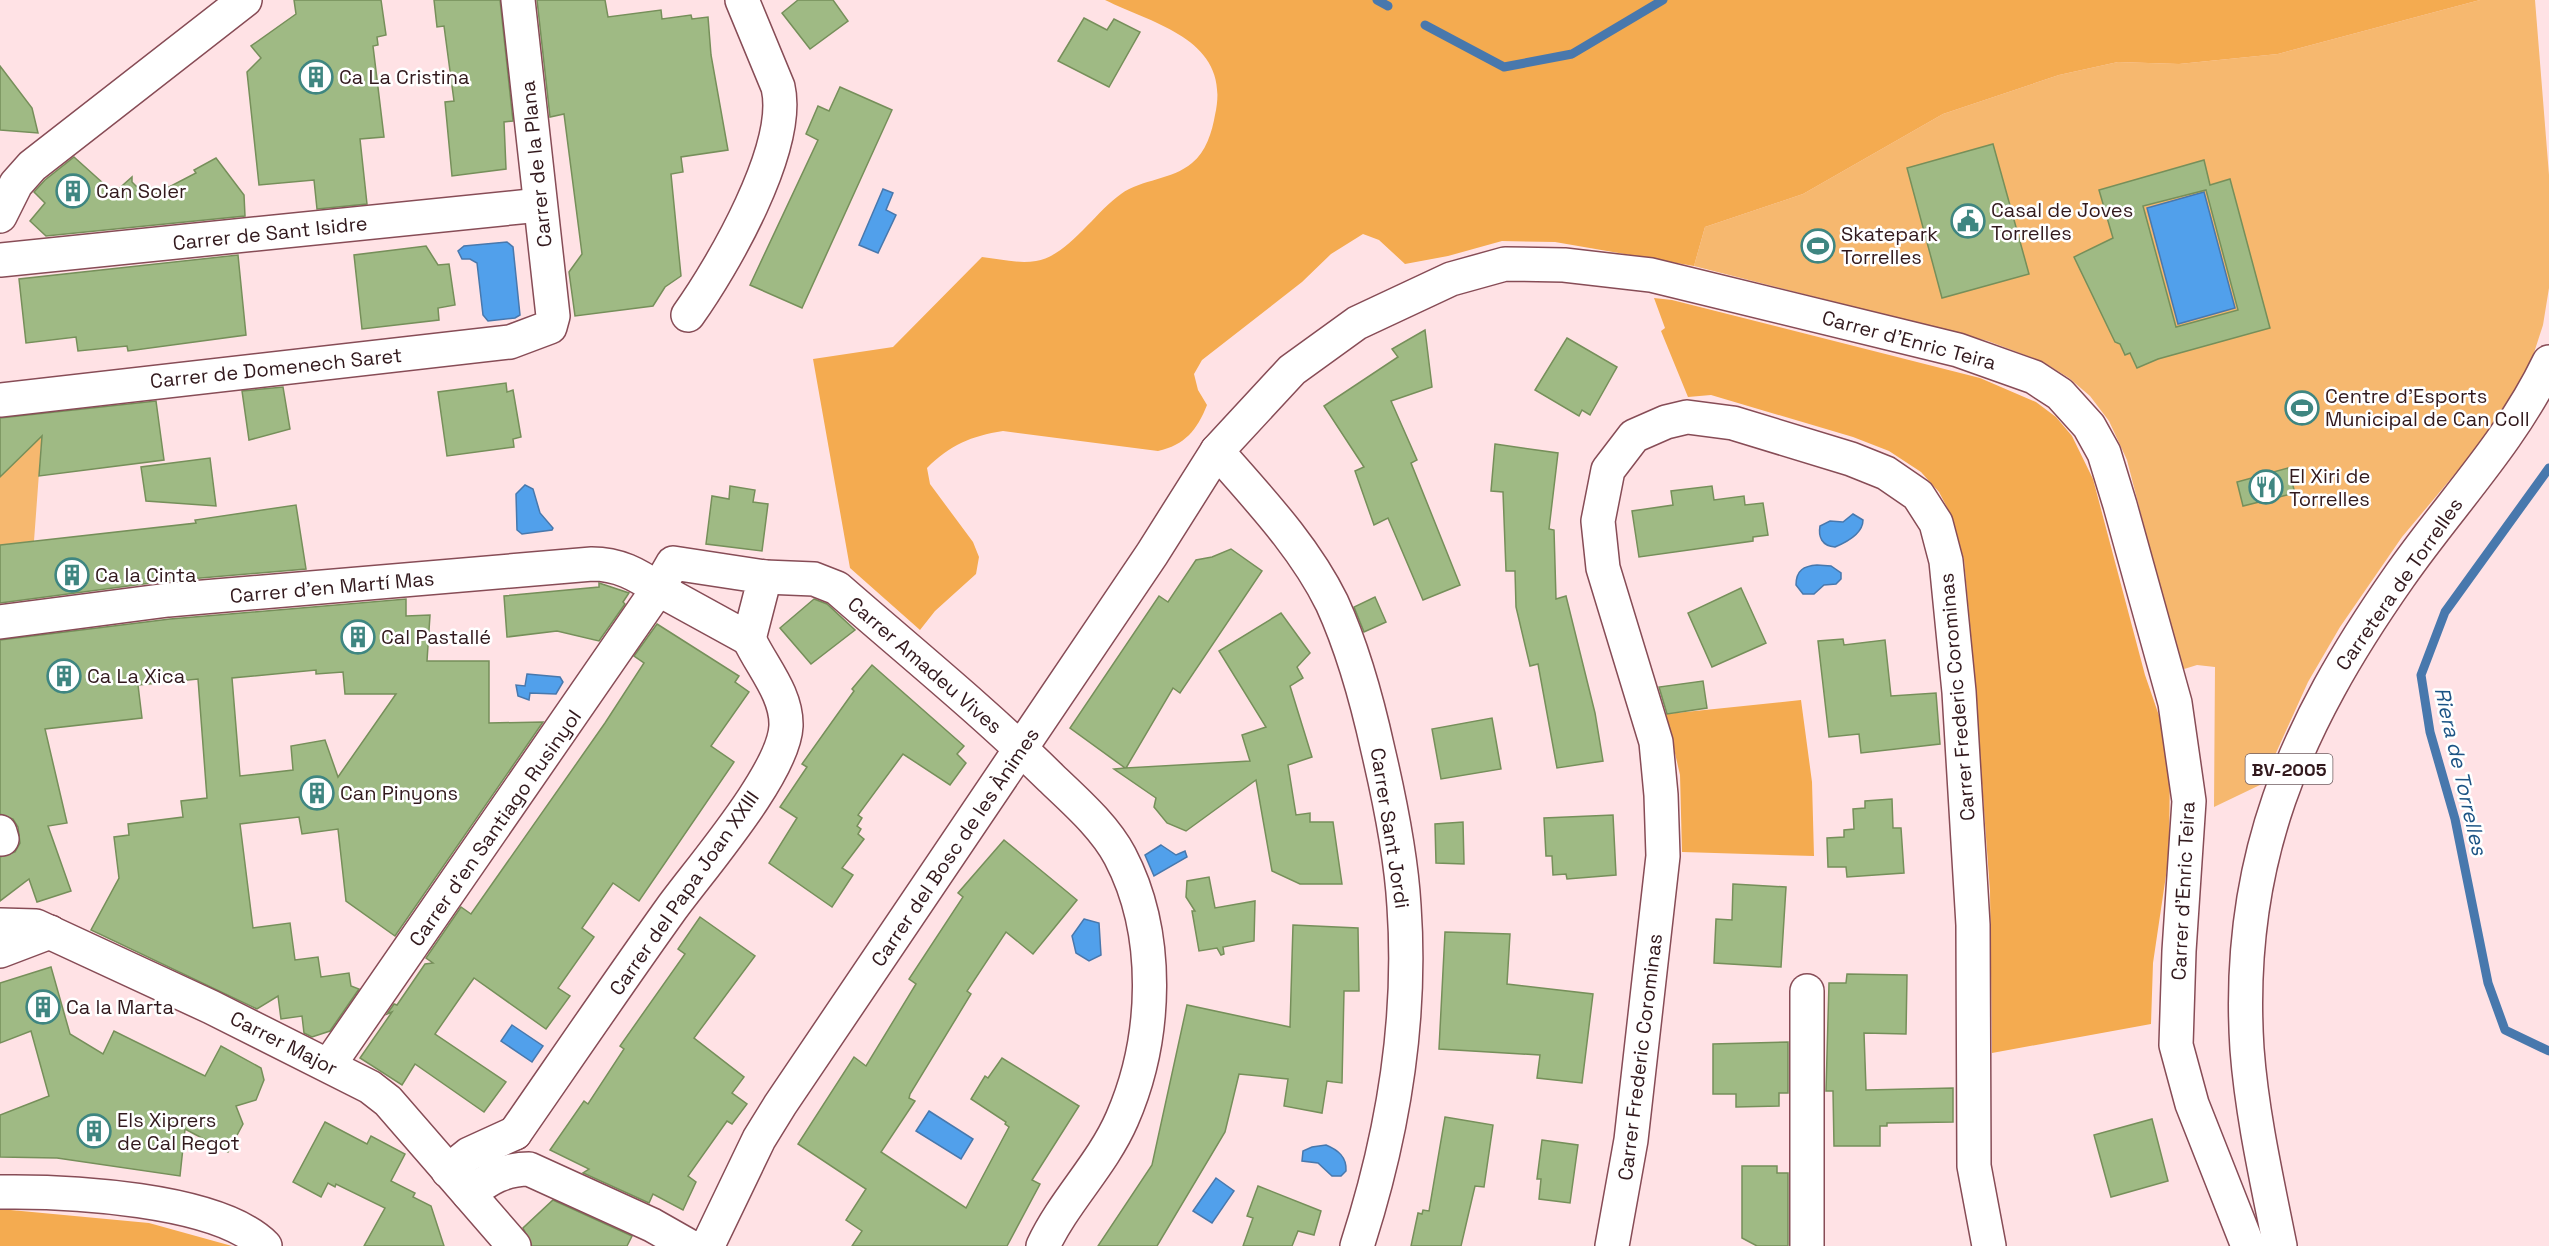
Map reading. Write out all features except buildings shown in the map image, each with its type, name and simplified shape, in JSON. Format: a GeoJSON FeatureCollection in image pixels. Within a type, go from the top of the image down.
{"type":"FeatureCollection","features":[{"type":"Feature","properties":{"kind":"street"},"geometry":{"type":"LineString","coordinates":[[0,216],[16,184],[32,166],[245,0]]}},
{"type":"Feature","properties":{"kind":"street","name":"Carrer de la Plana"},"geometry":{"type":"LineString","coordinates":[[518,0],[553,316],[550,327]]}},
{"type":"Feature","properties":{"kind":"street"},"geometry":{"type":"LineString","coordinates":[[688,315],[716,271],[764,177],[779,124],[781,100],[778,87],[742,0]]}},
{"type":"Feature","properties":{"kind":"street","name":"Carrer de Sant Isidre"},"geometry":{"type":"LineString","coordinates":[[0,260],[540,205]]}},
{"type":"Feature","properties":{"kind":"street","name":"Carrer d'Enric Teira"},"geometry":{"type":"LineString","coordinates":[[1217,451],[1292,370],[1357,323],[1451,279],[1505,264],[1564,264],[1628,271],[1673,280],[1958,350],[2034,377],[2060,394],[2089,426],[2104,453],[2175,703],[2189,801],[2179,951],[2176,1045],[2192,1104],[2248,1246]]}},
{"type":"Feature","properties":{"kind":"street","name":"Carrer de Domenech Saret"},"geometry":{"type":"LineString","coordinates":[[0,400],[510,342],[550,327]]}},
{"type":"Feature","properties":{"kind":"street","name":"Carretera de Torrelles"},"geometry":{"type":"LineString","coordinates":[[2280,1246],[2258,1133],[2248,1051],[2245,1000],[2246,968],[2258,866],[2269,826],[2300,743],[2343,659],[2400,575],[2516,422],[2549,362]]}},
{"type":"Feature","properties":{"kind":"street","name":"Carrer Frederic Corominas"},"geometry":{"type":"LineString","coordinates":[[1612,1246],[1631,1140],[1658,916],[1662,846],[1661,795],[1656,742],[1603,568],[1598,521],[1608,470],[1634,436],[1666,422],[1687,417],[1733,423],[1851,459],[1886,473],[1918,495],[1936,523],[1946,561],[1959,692],[1972,892],[1974,1166],[1989,1246]]}},
{"type":"Feature","properties":{"kind":"street","name":"Carrer del Bosc de les Ànimes"},"geometry":{"type":"LineString","coordinates":[[703,1246],[709,1243],[759,1139],[780,1105],[1022,749],[1152,554],[1217,451]]}},
{"type":"Feature","properties":{"kind":"street","name":"Carrer Sant Jordi"},"geometry":{"type":"LineString","coordinates":[[1217,451],[1279,522],[1331,602],[1369,711],[1399,857],[1404,907],[1405,960],[1400,1046],[1388,1137],[1357,1246]]}},
{"type":"Feature","properties":{"kind":"street","name":"Carrer Amadeu Vives"},"geometry":{"type":"LineString","coordinates":[[658,589],[673,563],[765,577],[814,579],[837,588],[1022,749],[1089,815],[1119,854],[1138,897],[1147,939],[1151,997],[1139,1062],[1122,1119],[1043,1246]]}},
{"type":"Feature","properties":{"kind":"street","name":"Carrer d'en Martí Mas"},"geometry":{"type":"LineString","coordinates":[[0,622],[168,600],[592,564],[622,568],[637,574],[658,589],[749,639]]}},
{"type":"Feature","properties":{"kind":"street"},"geometry":{"type":"LineString","coordinates":[[749,639],[765,577]]}},
{"type":"Feature","properties":{"kind":"street","name":"Carrer d'en Santiago Rusinyol"},"geometry":{"type":"LineString","coordinates":[[329,1065],[658,589]]}},
{"type":"Feature","properties":{"kind":"street","name":"Carrer del Papa Joan XXIII"},"geometry":{"type":"LineString","coordinates":[[515,1133],[672,907],[737,821],[781,748],[786,727],[784,707],[749,639]]}},
{"type":"Feature","properties":{"kind":"street","name":"Carrer Major"},"geometry":{"type":"LineString","coordinates":[[0,925],[36,926],[50,932],[329,1065],[370,1087],[388,1101],[514,1246]]}},
{"type":"Feature","properties":{"kind":"street"},"geometry":{"type":"LineString","coordinates":[[0,951],[50,932]]}},
{"type":"Feature","properties":{"kind":"street"},"geometry":{"type":"LineString","coordinates":[[1807,991],[1807,1246]]}},
{"type":"Feature","properties":{"kind":"street"},"geometry":{"type":"LineString","coordinates":[[528,1169],[515,1133],[469,1154],[458,1182],[489,1178],[513,1169],[528,1169],[652,1225],[688,1246]]}},
{"type":"Feature","properties":{"kind":"street"},"geometry":{"type":"LineString","coordinates":[[0,1192],[55,1191],[129,1200],[211,1215],[265,1246]]}},
{"type":"Feature","properties":{"kind":"shaded area"},"geometry":{"type":"Polygon","coordinates":[[[1105,0],[2480,0],[2278,54],[2179,64],[2118,62],[2059,75],[1943,114],[1803,194],[1705,227],[1694,266],[1555,242],[1502,241],[1448,256],[1405,264],[1379,240],[1363,234],[1331,254],[1302,282],[1202,360],[1194,374],[1198,390],[1207,405],[1194,429],[1176,445],[1158,451],[1003,431],[962,443],[944,453],[927,468],[930,484],[973,542],[979,557],[976,574],[935,611],[920,630],[850,568],[813,359],[893,347],[982,257],[1023,262],[1048,257],[1070,243],[1121,194],[1138,185],[1184,169],[1197,158],[1208,141],[1215,115],[1217,90],[1212,69],[1201,52],[1186,39],[1105,0]]]}},
{"type":"Feature","properties":{"kind":"shaded area","name":"Centre d'Esports Municipal de Can Coll"},"geometry":{"type":"Polygon","coordinates":[[[2480,0],[2535,0],[2549,175],[2549,288],[2543,325],[2531,362],[2490,432],[2402,537],[2340,627],[2308,682],[2262,784],[2214,807],[2215,667],[2197,665],[2181,670],[2127,460],[2109,421],[2090,396],[2069,378],[2043,362],[1988,341],[1694,266],[1705,227],[1803,194],[1943,114],[2059,75],[2118,62],[2179,64],[2278,54],[2480,0]]]}},
{"type":"Feature","properties":{"kind":"shaded area"},"geometry":{"type":"Polygon","coordinates":[[[1654,298],[1672,300],[1980,378],[2036,402],[2056,417],[2072,436],[2093,479],[2145,675],[2166,736],[2170,765],[2169,855],[2153,963],[2151,1024],[1992,1053],[1990,891],[1972,647],[1964,560],[1950,513],[1939,492],[1921,472],[1889,451],[1853,437],[1711,395],[1688,397],[1661,331],[1665,328],[1654,298]]]}},
{"type":"Feature","properties":{"kind":"shaded area"},"geometry":{"type":"Polygon","coordinates":[[[44,405],[34,541],[0,545],[0,477],[32,445],[33,417],[29,413],[23,419],[11,418],[5,412],[44,405]]]}},
{"type":"Feature","properties":{"kind":"shaded area"},"geometry":{"type":"Polygon","coordinates":[[[1801,700],[1812,782],[1814,856],[1682,852],[1680,775],[1666,714],[1801,700]]]}},
{"type":"Feature","properties":{"kind":"shaded area"},"geometry":{"type":"Polygon","coordinates":[[[0,1209],[149,1223],[232,1246],[0,1246],[0,1209]]]}},
{"type":"Feature","properties":{"kind":"water"},"geometry":{"type":"Polygon","coordinates":[[[883,189],[893,193],[886,210],[896,215],[878,253],[859,245],[883,189]]]}},
{"type":"Feature","properties":{"kind":"water"},"geometry":{"type":"Polygon","coordinates":[[[2204,192],[2235,308],[2178,324],[2147,208],[2204,192]]]}},
{"type":"Feature","properties":{"kind":"water"},"geometry":{"type":"Polygon","coordinates":[[[507,242],[513,247],[520,315],[515,318],[488,321],[483,315],[477,263],[470,259],[462,259],[458,251],[464,246],[507,242]]]}},
{"type":"Feature","properties":{"kind":"water"},"geometry":{"type":"Polygon","coordinates":[[[525,485],[533,489],[540,513],[553,528],[552,530],[522,534],[517,530],[516,494],[525,485]]]}},
{"type":"Feature","properties":{"kind":"water"},"geometry":{"type":"Polygon","coordinates":[[[1853,514],[1863,520],[1857,533],[1835,547],[1824,543],[1820,537],[1820,526],[1830,521],[1843,522],[1853,514]]]}},
{"type":"Feature","properties":{"kind":"water"},"geometry":{"type":"Polygon","coordinates":[[[1808,566],[1831,566],[1841,573],[1841,579],[1836,584],[1824,585],[1814,594],[1803,594],[1796,585],[1797,576],[1808,566]]]}},
{"type":"Feature","properties":{"kind":"water"},"geometry":{"type":"Polygon","coordinates":[[[527,674],[560,677],[563,682],[556,694],[530,693],[529,700],[518,696],[516,685],[525,686],[527,674]]]}},
{"type":"Feature","properties":{"kind":"water"},"geometry":{"type":"Polygon","coordinates":[[[1161,845],[1176,855],[1185,851],[1187,857],[1154,876],[1145,855],[1161,845]]]}},
{"type":"Feature","properties":{"kind":"water"},"geometry":{"type":"Polygon","coordinates":[[[1084,919],[1099,923],[1101,955],[1089,961],[1076,953],[1072,936],[1084,919]]]}},
{"type":"Feature","properties":{"kind":"water"},"geometry":{"type":"Polygon","coordinates":[[[512,1025],[543,1046],[532,1062],[501,1041],[512,1025]]]}},
{"type":"Feature","properties":{"kind":"water"},"geometry":{"type":"Polygon","coordinates":[[[929,1111],[973,1139],[961,1159],[916,1131],[929,1111]]]}},
{"type":"Feature","properties":{"kind":"water"},"geometry":{"type":"Polygon","coordinates":[[[1326,1145],[1338,1152],[1345,1162],[1346,1171],[1341,1176],[1332,1176],[1318,1163],[1302,1161],[1303,1151],[1326,1145]]]}},
{"type":"Feature","properties":{"kind":"water"},"geometry":{"type":"Polygon","coordinates":[[[1216,1178],[1234,1191],[1212,1223],[1193,1211],[1216,1178]]]}},
{"type":"Feature","properties":{"kind":"waterway","name":"Riera de Torrelles"},"geometry":{"type":"LineString","coordinates":[[1377,0],[1388,6]]}},
{"type":"Feature","properties":{"kind":"waterway","name":"Riera de Torrelles"},"geometry":{"type":"LineString","coordinates":[[1425,25],[1504,67],[1572,54],[1663,0]]}},
{"type":"Feature","properties":{"kind":"waterway","name":"Riera de Torrelles"},"geometry":{"type":"LineString","coordinates":[[2549,468],[2445,612],[2421,675],[2430,732],[2455,819],[2488,983],[2505,1030],[2549,1051]]}},
{"type":"Feature","properties":{"kind":"place","name":"Ca La Cristina"},"geometry":{"type":"Point","coordinates":[316,77]}},
{"type":"Feature","properties":{"kind":"place","name":"Can Soler"},"geometry":{"type":"Point","coordinates":[73,191]}},
{"type":"Feature","properties":{"kind":"place","name":"Casal de Joves Torrelles"},"geometry":{"type":"Point","coordinates":[1968,221]}},
{"type":"Feature","properties":{"kind":"place","name":"Skatepark Torrelles"},"geometry":{"type":"Point","coordinates":[1818,246]}},
{"type":"Feature","properties":{"kind":"place","name":"Centre d'Esports Municipal de Can Coll"},"geometry":{"type":"Point","coordinates":[2302,408]}},
{"type":"Feature","properties":{"kind":"place","name":"El Xiri de Torrelles"},"geometry":{"type":"Point","coordinates":[2266,487]}},
{"type":"Feature","properties":{"kind":"place","name":"Ca la Cinta"},"geometry":{"type":"Point","coordinates":[72,575]}},
{"type":"Feature","properties":{"kind":"place","name":"Cal Pastallé"},"geometry":{"type":"Point","coordinates":[358,637]}},
{"type":"Feature","properties":{"kind":"place","name":"Ca La Xica"},"geometry":{"type":"Point","coordinates":[64,676]}},
{"type":"Feature","properties":{"kind":"place","name":"Can Pinyons"},"geometry":{"type":"Point","coordinates":[317,793]}},
{"type":"Feature","properties":{"kind":"place","name":"Ca la Marta"},"geometry":{"type":"Point","coordinates":[43,1007]}},
{"type":"Feature","properties":{"kind":"place","name":"Els Xiprers de Cal Regot"},"geometry":{"type":"Point","coordinates":[94,1131]}}]}
